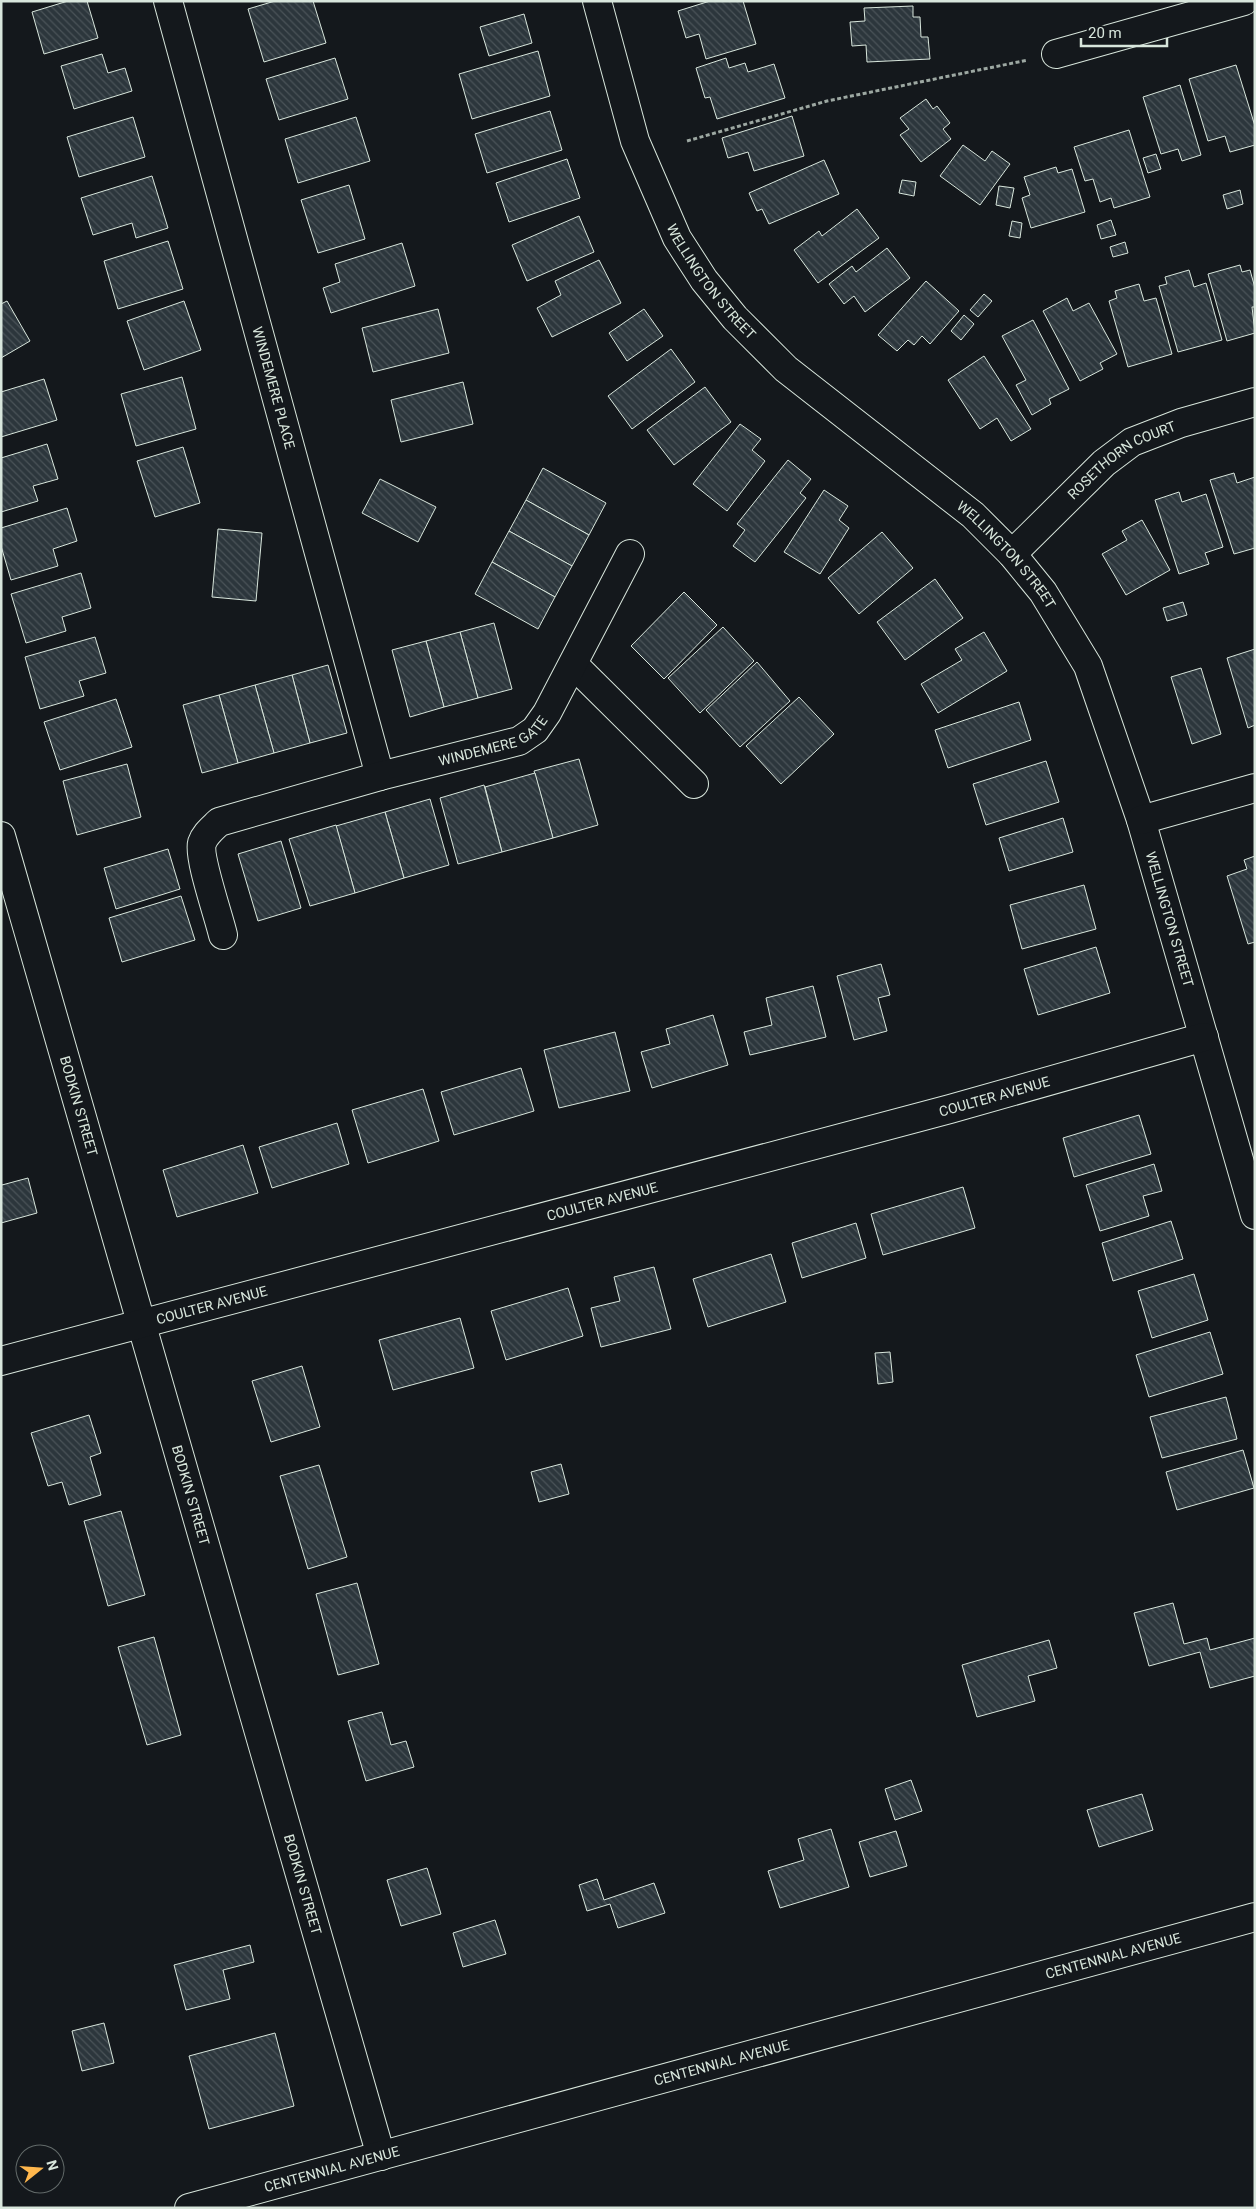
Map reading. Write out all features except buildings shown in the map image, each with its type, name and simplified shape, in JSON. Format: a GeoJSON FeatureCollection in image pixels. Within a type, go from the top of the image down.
{"type":"FeatureCollection","features":[{"type":"Feature","properties":{"kind":"street","name":"WINDEMERE PLACE"},"geometry":{"type":"LineString","coordinates":[[168,1],[380,776]]}},
{"type":"Feature","properties":{"kind":"street","name":"WELLINGTON STREET"},"geometry":{"type":"LineString","coordinates":[[597,1],[635,141],[677,238],[704,280],[735,318],[786,369],[973,515],[1012,554],[1043,592],[1088,666],[1141,820],[1255,1215]]}},
{"type":"Feature","properties":{"kind":"street"},"geometry":{"type":"LineString","coordinates":[[1056,54],[1244,1]]}},
{"type":"Feature","properties":{"kind":"street","name":"ROSETHORN COURT"},"geometry":{"type":"LineString","coordinates":[[1012,554],[1104,463],[1132,442],[1181,423],[1255,402]]}},
{"type":"Feature","properties":{"kind":"street","name":"WINDEMERE GATE"},"geometry":{"type":"LineString","coordinates":[[223,935],[203,859],[202,845],[208,832],[219,822],[380,776],[519,740],[535,730],[547,713],[574,665],[630,554]]}},
{"type":"Feature","properties":{"kind":"street"},"geometry":{"type":"LineString","coordinates":[[574,665],[694,784]]}},
{"type":"Feature","properties":{"kind":"street"},"geometry":{"type":"LineString","coordinates":[[1141,820],[1255,788]]}},
{"type":"Feature","properties":{"kind":"street","name":"BODKIN STREET"},"geometry":{"type":"LineString","coordinates":[[1,836],[140,1325],[381,2156]]}},
{"type":"Feature","properties":{"kind":"street","name":"COULTER AVENUE"},"geometry":{"type":"LineString","coordinates":[[1,1361],[941,1112],[1204,1037]]}},
{"type":"Feature","properties":{"kind":"street","name":"CENTENNIAL AVENUE"},"geometry":{"type":"LineString","coordinates":[[189,2208],[1255,1917]]}},
{"type":"Feature","properties":{"kind":"path"},"geometry":{"type":"LineString","coordinates":[[687,141],[827,100],[1056,54]]}}]}
